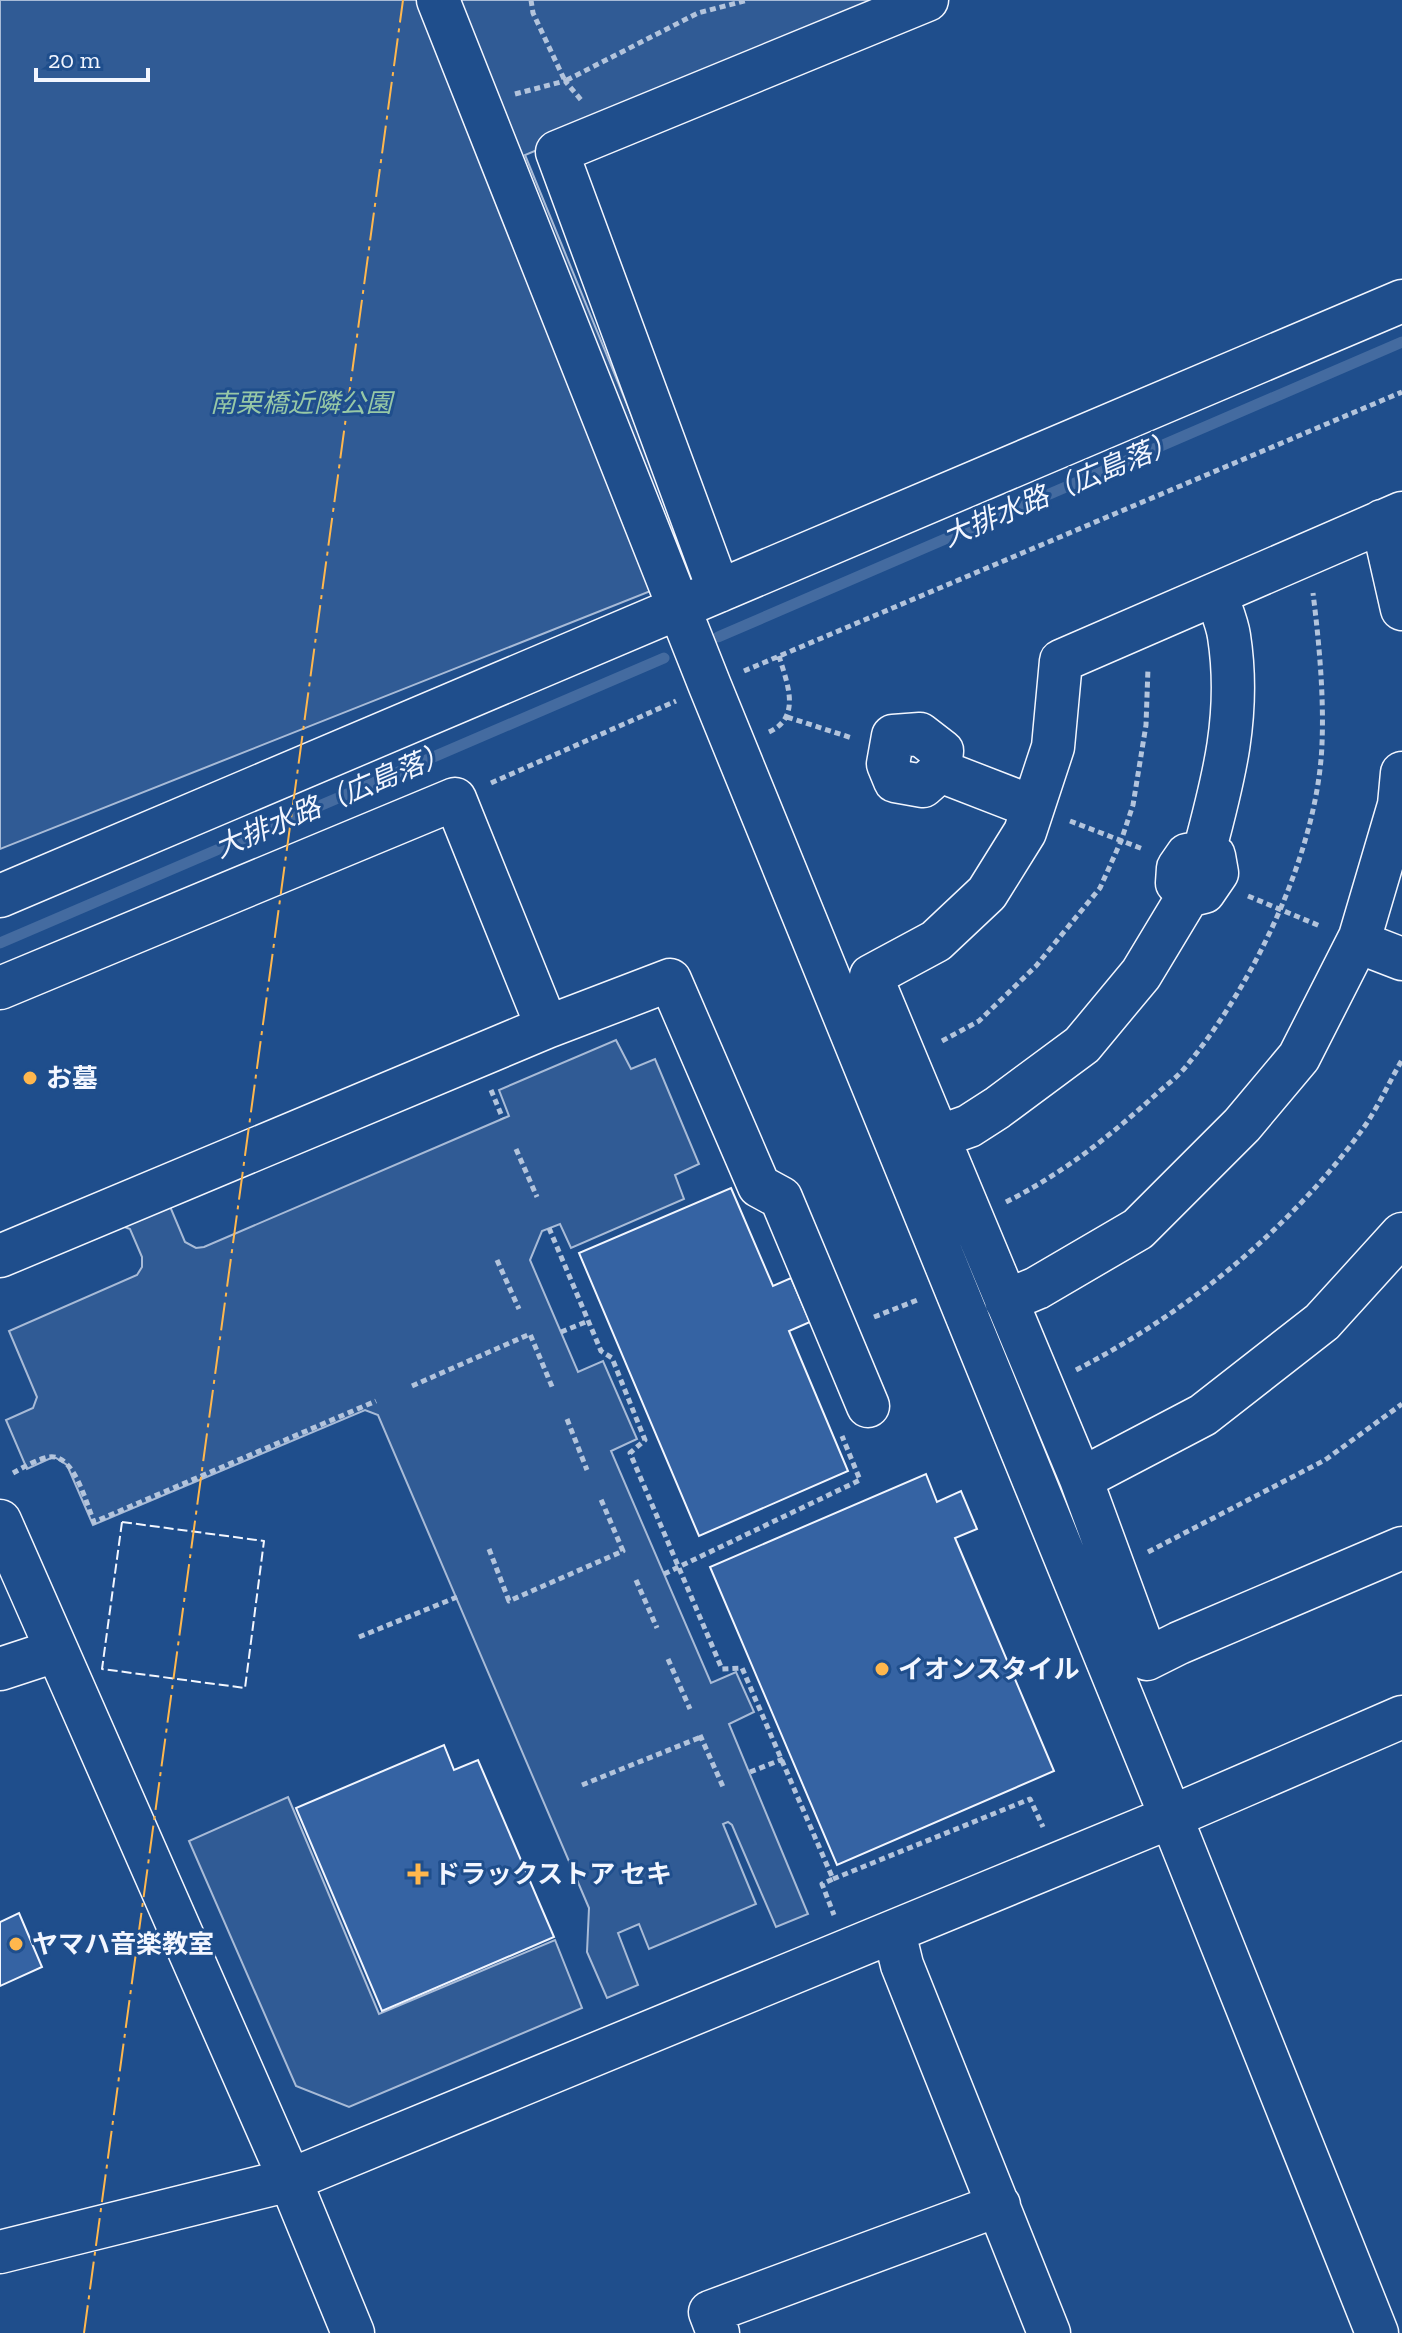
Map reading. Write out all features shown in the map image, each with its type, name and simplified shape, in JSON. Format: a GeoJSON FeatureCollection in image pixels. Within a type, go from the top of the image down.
{"type":"FeatureCollection","features":[{"type":"Feature","properties":{"kind":"street"},"geometry":{"type":"LineString","coordinates":[[438,0],[710,686],[1171,1817],[1377,2333]]}},
{"type":"Feature","properties":{"kind":"street"},"geometry":{"type":"LineString","coordinates":[[719,591],[557,152],[927,0]]}},
{"type":"Feature","properties":{"kind":"street"},"geometry":{"type":"LineString","coordinates":[[0,896],[1402,301]]}},
{"type":"Feature","properties":{"kind":"street"},"geometry":{"type":"LineString","coordinates":[[1402,609],[1392,517],[1061,661],[1053,747],[1025,832],[987,893],[936,941],[871,976],[1081,1479],[1147,1659],[1402,1548]]}},
{"type":"Feature","properties":{"kind":"street"},"geometry":{"type":"LineString","coordinates":[[938,1137],[969,1126],[1082,1045],[1141,974],[1196,873],[1227,769],[1233,705],[1229,634],[1216,594]]}},
{"type":"Feature","properties":{"kind":"street"},"geometry":{"type":"LineString","coordinates":[[891,751],[888,764],[895,781],[923,786],[940,771],[1033,807]]}},
{"type":"Feature","properties":{"kind":"street"},"geometry":{"type":"LineString","coordinates":[[1006,1301],[1037,1288],[1138,1229],[1242,1125],[1299,1057],[1358,942],[1399,805],[1402,773]]}},
{"type":"Feature","properties":{"kind":"street"},"geometry":{"type":"LineString","coordinates":[[0,988],[455,799],[547,1027]]}},
{"type":"Feature","properties":{"kind":"street"},"geometry":{"type":"LineString","coordinates":[[1358,942],[1402,959]]}},
{"type":"Feature","properties":{"kind":"street"},"geometry":{"type":"LineString","coordinates":[[0,1256],[547,1027],[670,980],[759,1186],[781,1198],[853,1416]]}},
{"type":"Feature","properties":{"kind":"street"},"geometry":{"type":"LineString","coordinates":[[1081,1479],[1203,1415],[1322,1322],[1402,1234]]}},
{"type":"Feature","properties":{"kind":"street"},"geometry":{"type":"LineString","coordinates":[[0,1521],[290,2180],[353,2333]]}},
{"type":"Feature","properties":{"kind":"street"},"geometry":{"type":"LineString","coordinates":[[0,1669],[55,1651]]}},
{"type":"Feature","properties":{"kind":"street"},"geometry":{"type":"LineString","coordinates":[[0,2252],[290,2180],[1171,1817],[1402,1717]]}},
{"type":"Feature","properties":{"kind":"street"},"geometry":{"type":"LineString","coordinates":[[894,1932],[902,1965],[1049,2333]]}},
{"type":"Feature","properties":{"kind":"street"},"geometry":{"type":"LineString","coordinates":[[718,2333],[710,2312],[999,2205]]}},
{"type":"Feature","properties":{"kind":"path"},"geometry":{"type":"LineString","coordinates":[[531,0],[533,13],[565,81],[610,131]]}},
{"type":"Feature","properties":{"kind":"path"},"geometry":{"type":"LineString","coordinates":[[479,103],[565,81],[698,13],[748,0]]}},
{"type":"Feature","properties":{"kind":"path"},"geometry":{"type":"LineString","coordinates":[[455,799],[779,656],[1402,392]]}},
{"type":"Feature","properties":{"kind":"path"},"geometry":{"type":"LineString","coordinates":[[935,1045],[979,1021],[1036,966],[1100,888],[1133,805],[1146,725],[1149,623]]}},
{"type":"Feature","properties":{"kind":"path"},"geometry":{"type":"LineString","coordinates":[[735,747],[779,727],[790,712],[789,693],[779,656]]}},
{"type":"Feature","properties":{"kind":"path"},"geometry":{"type":"LineString","coordinates":[[787,717],[891,751]]}},
{"type":"Feature","properties":{"kind":"path"},"geometry":{"type":"LineString","coordinates":[[1033,807],[1358,942]]}},
{"type":"Feature","properties":{"kind":"path"},"geometry":{"type":"LineString","coordinates":[[1068,1375],[1121,1347],[1217,1281],[1285,1217],[1360,1133],[1402,1060]]}},
{"type":"Feature","properties":{"kind":"path"},"geometry":{"type":"LineString","coordinates":[[516,1149],[537,1197]]}},
{"type":"Feature","properties":{"kind":"path"},"geometry":{"type":"LineString","coordinates":[[549,1228],[601,1351],[612,1358],[645,1440],[630,1453],[722,1669],[742,1668],[833,1879]]}},
{"type":"Feature","properties":{"kind":"path"},"geometry":{"type":"LineString","coordinates":[[497,1260],[519,1309]]}},
{"type":"Feature","properties":{"kind":"path"},"geometry":{"type":"LineString","coordinates":[[873,1318],[954,1285]]}},
{"type":"Feature","properties":{"kind":"path"},"geometry":{"type":"LineString","coordinates":[[561,1332],[588,1321]]}},
{"type":"Feature","properties":{"kind":"path"},"geometry":{"type":"LineString","coordinates":[[412,1386],[530,1334],[553,1389]]}},
{"type":"Feature","properties":{"kind":"path"},"geometry":{"type":"LineString","coordinates":[[13,1473],[40,1459],[60,1457],[70,1464],[94,1522],[376,1401]]}},
{"type":"Feature","properties":{"kind":"path"},"geometry":{"type":"LineString","coordinates":[[1140,1557],[1325,1460],[1402,1404]]}},
{"type":"Feature","properties":{"kind":"path"},"geometry":{"type":"LineString","coordinates":[[664,1574],[860,1480],[853,1416]]}},
{"type":"Feature","properties":{"kind":"path"},"geometry":{"type":"LineString","coordinates":[[567,1419],[587,1470]]}},
{"type":"Feature","properties":{"kind":"path"},"geometry":{"type":"LineString","coordinates":[[489,1549],[498,1580],[509,1601],[623,1551],[600,1497]]}},
{"type":"Feature","properties":{"kind":"path"},"geometry":{"type":"LineString","coordinates":[[636,1580],[657,1628]]}},
{"type":"Feature","properties":{"kind":"path"},"geometry":{"type":"LineString","coordinates":[[359,1637],[457,1597]]}},
{"type":"Feature","properties":{"kind":"path"},"geometry":{"type":"LineString","coordinates":[[668,1659],[690,1709]]}},
{"type":"Feature","properties":{"kind":"path"},"geometry":{"type":"LineString","coordinates":[[582,1785],[700,1736],[724,1789]]}},
{"type":"Feature","properties":{"kind":"path"},"geometry":{"type":"LineString","coordinates":[[750,1772],[783,1759]]}},
{"type":"Feature","properties":{"kind":"path"},"geometry":{"type":"LineString","coordinates":[[834,1915],[822,1884],[833,1879],[1030,1799],[1044,1828]]}},
{"type":"Feature","properties":{"kind":"shaded area","name":"南栗橋近隣公園"},"geometry":{"type":"Polygon","coordinates":[[[0,0],[897,0],[525,155],[696,573],[0,849],[0,0]]]}},
{"type":"Feature","properties":{"kind":"shaded area"},"geometry":{"type":"Polygon","coordinates":[[[616,1040],[631,1069],[655,1059],[699,1164],[675,1175],[684,1199],[571,1248],[560,1224],[542,1231],[530,1260],[578,1372],[603,1361],[637,1439],[611,1451],[711,1683],[736,1672],[754,1712],[729,1724],[808,1914],[776,1927],[732,1825],[728,1822],[723,1824],[756,1904],[649,1949],[639,1924],[618,1933],[638,1985],[607,1998],[587,1952],[589,1908],[378,1415],[365,1410],[93,1525],[67,1465],[51,1458],[27,1469],[6,1420],[33,1408],[37,1397],[9,1331],[137,1275],[142,1267],[142,1257],[130,1229],[119,1225],[169,1204],[185,1242],[196,1248],[204,1247],[509,1116],[499,1090],[616,1040]]]}},
{"type":"Feature","properties":{"kind":"shaded area"},"geometry":{"type":"Polygon","coordinates":[[[288,1797],[379,2014],[555,1940],[582,2008],[349,2107],[296,2086],[189,1841],[288,1797]]]}},
{"type":"Feature","properties":{"kind":"building"},"geometry":{"type":"Polygon","coordinates":[[[731,1188],[773,1286],[791,1278],[810,1322],[789,1331],[848,1471],[699,1536],[579,1253],[731,1188]]]}},
{"type":"Feature","properties":{"kind":"building","name":"イオンスタイル"},"geometry":{"type":"Polygon","coordinates":[[[926,1474],[937,1502],[961,1491],[977,1529],[955,1538],[1054,1771],[837,1865],[710,1567],[926,1474]]]}},
{"type":"Feature","properties":{"kind":"building"},"geometry":{"type":"Polygon","coordinates":[[[444,1745],[454,1770],[478,1760],[554,1937],[382,2011],[296,1808],[444,1745]]]}},
{"type":"Feature","properties":{"kind":"building","name":"ヤマハ音楽教室"},"geometry":{"type":"Polygon","coordinates":[[[19,1913],[42,1967],[0,1986],[0,1922],[19,1913]]]}},
{"type":"Feature","properties":{"kind":"waterway","name":"大排水路（広島落）"},"geometry":{"type":"LineString","coordinates":[[718,637],[1402,342]]}},
{"type":"Feature","properties":{"kind":"waterway","name":"大排水路（広島落）"},"geometry":{"type":"LineString","coordinates":[[0,943],[664,658]]}},
{"type":"Feature","properties":{"kind":"fence"},"geometry":{"type":"LineString","coordinates":[[122,1522],[264,1541],[245,1688],[102,1669],[122,1522]]}},
{"type":"Feature","properties":{"kind":"power"},"geometry":{"type":"LineString","coordinates":[[84,2333],[403,0]]}},
{"type":"Feature","properties":{"kind":"place","name":"お墓"},"geometry":{"type":"Point","coordinates":[30,1078]}},
{"type":"Feature","properties":{"kind":"place","name":"イオンスタイル"},"geometry":{"type":"Point","coordinates":[882,1669]}},
{"type":"Feature","properties":{"kind":"place","name":"ドラックストア セキ"},"geometry":{"type":"Point","coordinates":[418,1874]}},
{"type":"Feature","properties":{"kind":"place","name":"ヤマハ音楽教室"},"geometry":{"type":"Point","coordinates":[16,1944]}}]}
